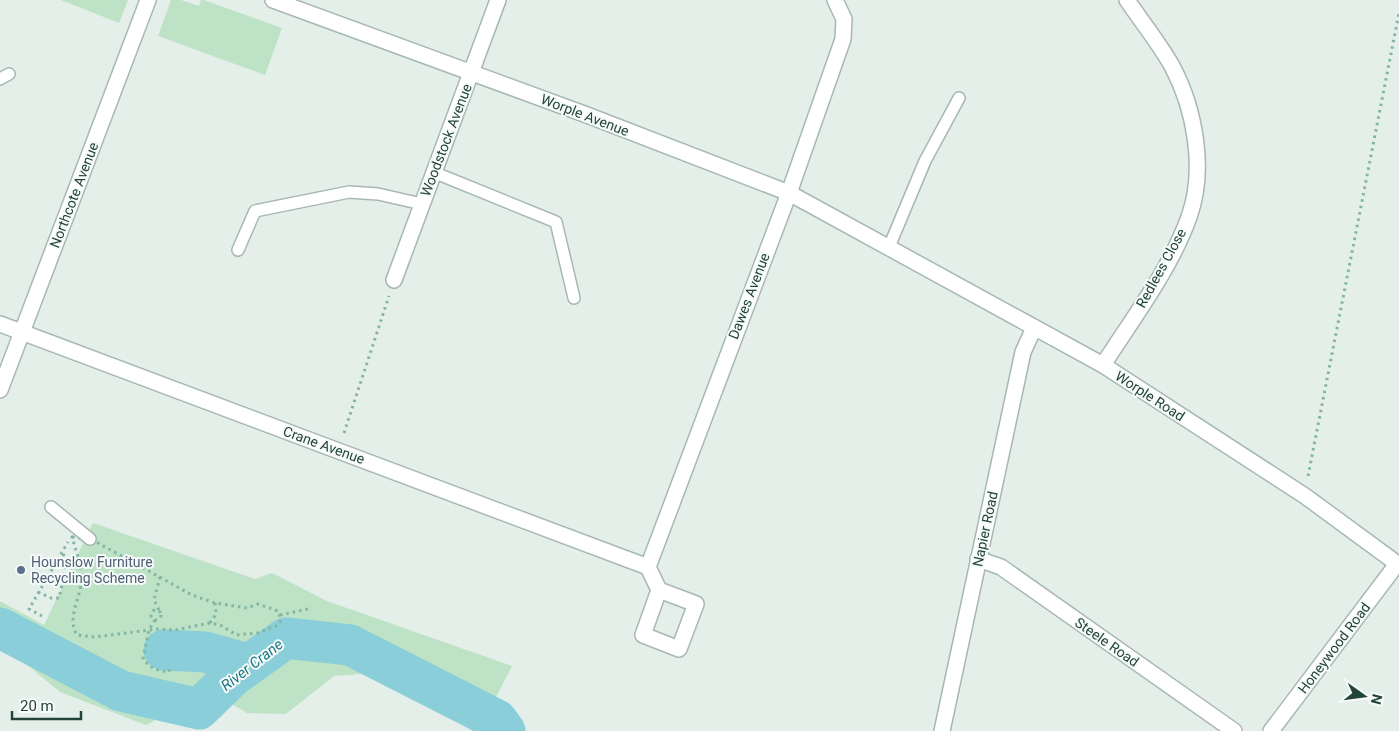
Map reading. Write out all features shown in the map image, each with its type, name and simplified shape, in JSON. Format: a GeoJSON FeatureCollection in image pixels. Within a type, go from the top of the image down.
{"type":"FeatureCollection","features":[{"type":"Feature","properties":{"kind":"street","name":"Northcote Avenue"},"geometry":{"type":"LineString","coordinates":[[0,390],[148,0]]}},
{"type":"Feature","properties":{"kind":"street","name":"Worple Avenue"},"geometry":{"type":"LineString","coordinates":[[273,0],[789,193],[889,247]]}},
{"type":"Feature","properties":{"kind":"street","name":"Woodstock Avenue"},"geometry":{"type":"LineString","coordinates":[[394,280],[498,0]]}},
{"type":"Feature","properties":{"kind":"street","name":"Dawes Avenue"},"geometry":{"type":"LineString","coordinates":[[648,567],[789,193],[843,39],[844,19],[835,0]]}},
{"type":"Feature","properties":{"kind":"street","name":"Redlees Close"},"geometry":{"type":"LineString","coordinates":[[1103,365],[1175,250],[1190,216],[1196,180],[1195,145],[1190,111],[1172,66],[1127,0]]}},
{"type":"Feature","properties":{"kind":"street","name":"Worple Road"},"geometry":{"type":"LineString","coordinates":[[889,247],[1103,365],[1305,496],[1398,565]]}},
{"type":"Feature","properties":{"kind":"street","name":"Crane Avenue"},"geometry":{"type":"LineString","coordinates":[[0,324],[648,567]]}},
{"type":"Feature","properties":{"kind":"street","name":"Napier Road"},"geometry":{"type":"LineString","coordinates":[[942,731],[1023,352],[1034,328]]}},
{"type":"Feature","properties":{"kind":"street","name":"Steele Road"},"geometry":{"type":"LineString","coordinates":[[978,559],[1001,567],[1234,731]]}},
{"type":"Feature","properties":{"kind":"street","name":"Honeywood Road"},"geometry":{"type":"LineString","coordinates":[[1272,731],[1398,565]]}},
{"type":"Feature","properties":{"kind":"street"},"geometry":{"type":"LineString","coordinates":[[648,567],[660,590]]}},
{"type":"Feature","properties":{"kind":"lane"},"geometry":{"type":"LineString","coordinates":[[889,247],[925,161],[959,98]]}},
{"type":"Feature","properties":{"kind":"lane"},"geometry":{"type":"LineString","coordinates":[[433,172],[556,222],[574,298]]}},
{"type":"Feature","properties":{"kind":"lane"},"geometry":{"type":"LineString","coordinates":[[238,250],[256,211],[349,192],[378,194],[422,204]]}},
{"type":"Feature","properties":{"kind":"lane"},"geometry":{"type":"LineString","coordinates":[[51,507],[90,539]]}},
{"type":"Feature","properties":{"kind":"path"},"geometry":{"type":"LineString","coordinates":[[1305,496],[1399,13]]}},
{"type":"Feature","properties":{"kind":"path"},"geometry":{"type":"LineString","coordinates":[[338,450],[394,280]]}},
{"type":"Feature","properties":{"kind":"path"},"geometry":{"type":"LineString","coordinates":[[72,537],[90,539],[192,595],[215,603],[247,608],[258,604],[269,607],[280,614],[308,609]]}},
{"type":"Feature","properties":{"kind":"path"},"geometry":{"type":"LineString","coordinates":[[42,616],[29,609],[63,549],[72,537]]}},
{"type":"Feature","properties":{"kind":"path"},"geometry":{"type":"LineString","coordinates":[[72,537],[79,560],[82,583],[72,621],[77,635],[95,637],[149,630],[175,630],[210,623],[220,625],[237,635],[256,634],[278,624],[281,620],[280,614]]}},
{"type":"Feature","properties":{"kind":"path"},"geometry":{"type":"LineString","coordinates":[[38,592],[51,598],[59,598],[65,572],[63,549]]}},
{"type":"Feature","properties":{"kind":"path"},"geometry":{"type":"LineString","coordinates":[[160,577],[154,600],[161,617],[155,620],[149,630],[143,659],[148,666],[160,671],[169,672],[170,666]]}},
{"type":"Feature","properties":{"kind":"path"},"geometry":{"type":"LineString","coordinates":[[210,623],[216,614],[215,603]]}},
{"type":"Feature","properties":{"kind":"path"},"geometry":{"type":"LineString","coordinates":[[155,620],[151,613],[154,610],[159,610]]}},
{"type":"Feature","properties":{"kind":"green space"},"geometry":{"type":"Polygon","coordinates":[[[61,0],[128,0],[119,23],[61,0]]]}},
{"type":"Feature","properties":{"kind":"green space"},"geometry":{"type":"Polygon","coordinates":[[[171,0],[181,0],[199,6],[201,0],[204,0],[282,28],[265,75],[158,36],[171,0]]]}},
{"type":"Feature","properties":{"kind":"green space"},"geometry":{"type":"Polygon","coordinates":[[[93,523],[255,579],[272,573],[327,601],[512,666],[490,709],[361,674],[334,676],[286,714],[247,713],[218,696],[177,709],[146,725],[60,692],[8,649],[0,646],[0,601],[44,625],[93,523]]]}},
{"type":"Feature","properties":{"kind":"waterway","name":"River Crane"},"geometry":{"type":"LineString","coordinates":[[0,628],[121,691],[199,709],[233,676],[286,638],[350,645],[497,720],[505,731]]}},
{"type":"Feature","properties":{"kind":"waterway"},"geometry":{"type":"LineString","coordinates":[[164,650],[205,652],[248,664]]}},
{"type":"Feature","properties":{"kind":"place","name":"Hounslow Furniture Recycling Scheme"},"geometry":{"type":"Point","coordinates":[21,570]}}]}
